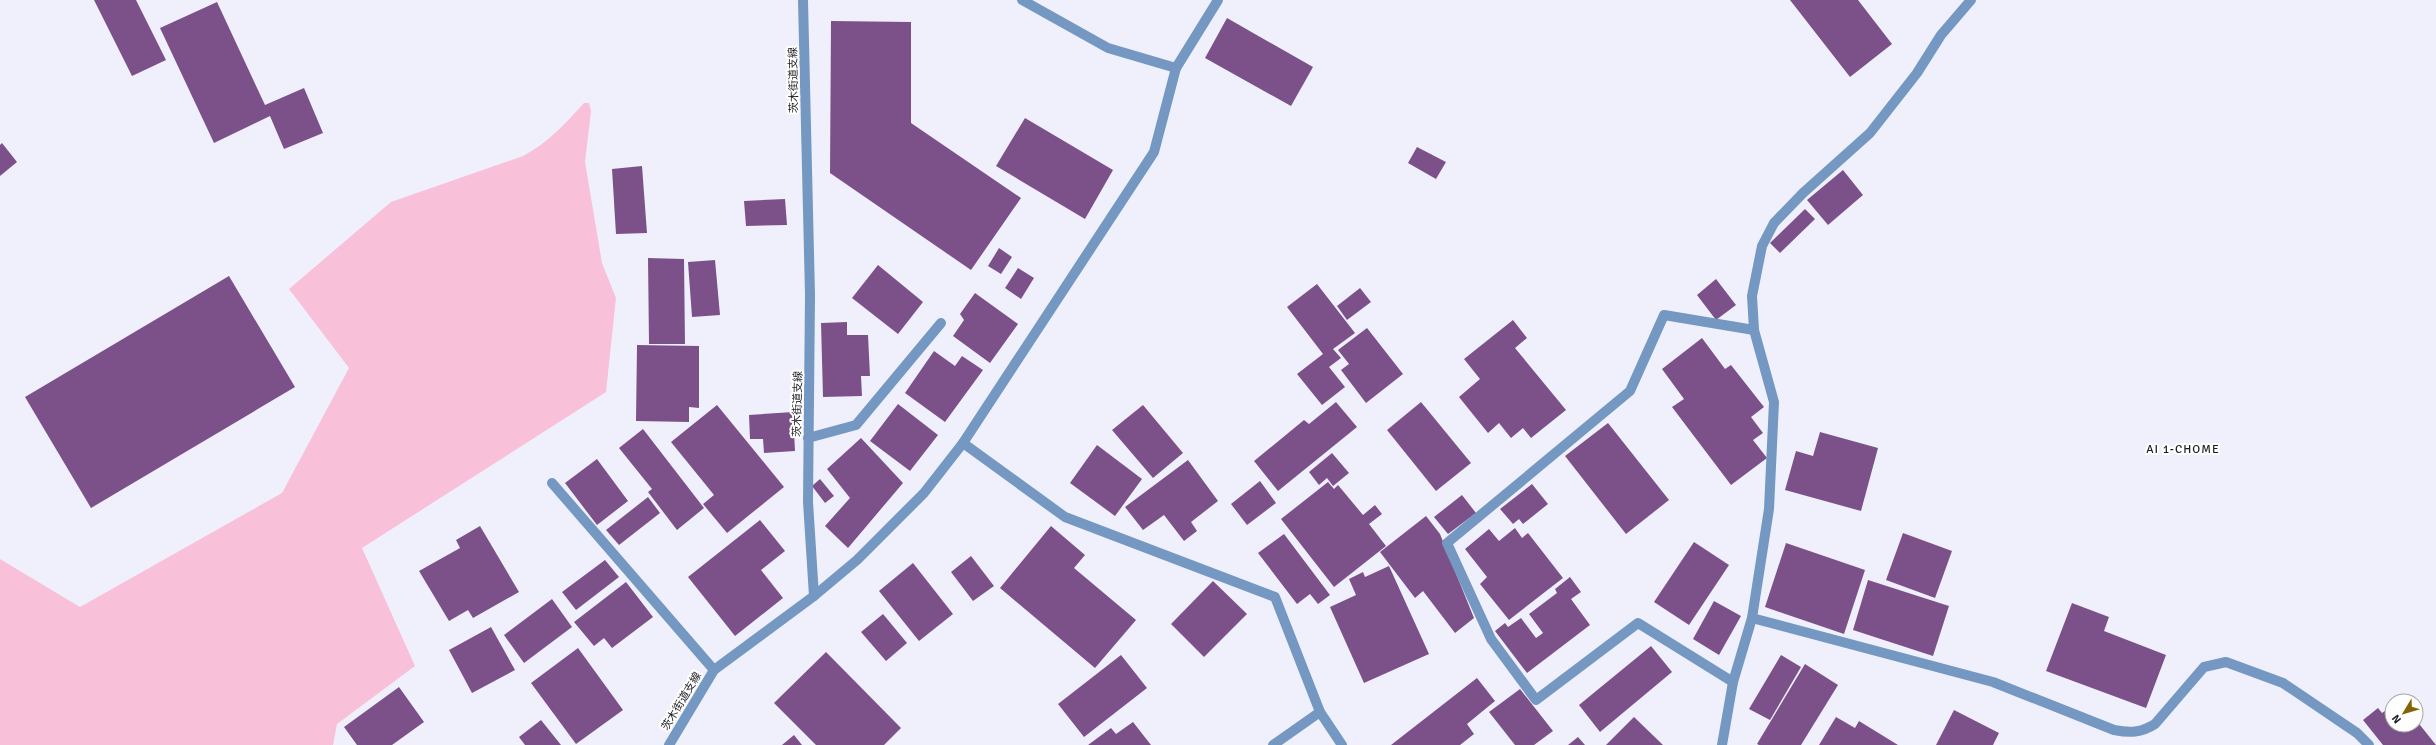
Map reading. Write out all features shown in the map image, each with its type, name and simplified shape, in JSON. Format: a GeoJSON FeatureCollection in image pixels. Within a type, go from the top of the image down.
{"type":"FeatureCollection","features":[{"type":"Feature","properties":{"kind":"street","name":"茨木街道支線"},"geometry":{"type":"LineString","coordinates":[[668,745],[714,670],[814,596],[808,502],[810,295],[803,0]]}},
{"type":"Feature","properties":{"kind":"street"},"geometry":{"type":"LineString","coordinates":[[1022,0],[1108,48],[1176,68]]}},
{"type":"Feature","properties":{"kind":"street"},"geometry":{"type":"LineString","coordinates":[[814,596],[857,560],[924,493],[963,443],[1154,152],[1176,68],[1218,0]]}},
{"type":"Feature","properties":{"kind":"street"},"geometry":{"type":"LineString","coordinates":[[1722,745],[1733,682],[1752,618],[1768,509],[1774,402],[1754,330],[1752,296],[1762,246],[1774,223],[1803,193],[1870,133],[1916,73],[1941,35],[1971,0]]}},
{"type":"Feature","properties":{"kind":"street"},"geometry":{"type":"LineString","coordinates":[[1733,682],[1638,623],[1536,700],[1491,639],[1447,543],[1630,391],[1664,315],[1754,330]]}},
{"type":"Feature","properties":{"kind":"street"},"geometry":{"type":"LineString","coordinates":[[808,438],[856,425],[941,323]]}},
{"type":"Feature","properties":{"kind":"street"},"geometry":{"type":"LineString","coordinates":[[963,443],[1065,517],[1275,597],[1320,712],[1342,745]]}},
{"type":"Feature","properties":{"kind":"street"},"geometry":{"type":"LineString","coordinates":[[552,483],[714,670]]}},
{"type":"Feature","properties":{"kind":"street"},"geometry":{"type":"LineString","coordinates":[[1752,618],[1993,682],[2114,730],[2132,733],[2149,728],[2155,724],[2204,666],[2226,662],[2283,683],[2357,733],[2368,745]]}},
{"type":"Feature","properties":{"kind":"street"},"geometry":{"type":"LineString","coordinates":[[1273,745],[1320,712]]}},
{"type":"Feature","properties":{"kind":"shaded area"},"geometry":{"type":"Polygon","coordinates":[[[584,103],[589,103],[591,111],[585,162],[602,263],[616,298],[606,392],[362,548],[415,666],[337,724],[333,745],[0,745],[0,559],[80,607],[282,493],[349,368],[289,289],[391,202],[523,156],[548,139],[563,126],[584,103]]]}},
{"type":"Feature","properties":{"kind":"building"},"geometry":{"type":"Polygon","coordinates":[[[94,0],[136,0],[166,60],[132,76],[94,0]]]}},
{"type":"Feature","properties":{"kind":"building"},"geometry":{"type":"Polygon","coordinates":[[[1790,0],[1858,0],[1892,44],[1850,77],[1790,0]]]}},
{"type":"Feature","properties":{"kind":"building"},"geometry":{"type":"Polygon","coordinates":[[[217,2],[265,105],[304,88],[323,133],[284,149],[270,116],[214,143],[160,28],[217,2]]]}},
{"type":"Feature","properties":{"kind":"building"},"geometry":{"type":"Polygon","coordinates":[[[1227,18],[1313,67],[1291,106],[1205,58],[1227,18]]]}},
{"type":"Feature","properties":{"kind":"building"},"geometry":{"type":"Polygon","coordinates":[[[831,21],[911,22],[911,123],[1021,198],[971,270],[830,173],[831,21]]]}},
{"type":"Feature","properties":{"kind":"building"},"geometry":{"type":"Polygon","coordinates":[[[1025,118],[1113,170],[1085,219],[996,166],[1025,118]]]}},
{"type":"Feature","properties":{"kind":"building"},"geometry":{"type":"Polygon","coordinates":[[[2,143],[17,162],[0,176],[0,145],[2,143]]]}},
{"type":"Feature","properties":{"kind":"building"},"geometry":{"type":"Polygon","coordinates":[[[1417,147],[1446,162],[1436,179],[1408,163],[1417,147]]]}},
{"type":"Feature","properties":{"kind":"building"},"geometry":{"type":"Polygon","coordinates":[[[642,166],[647,233],[616,234],[612,169],[642,166]]]}},
{"type":"Feature","properties":{"kind":"building"},"geometry":{"type":"Polygon","coordinates":[[[1843,170],[1863,195],[1828,225],[1807,200],[1843,170]]]}},
{"type":"Feature","properties":{"kind":"building"},"geometry":{"type":"Polygon","coordinates":[[[785,199],[787,225],[746,226],[744,201],[785,199]]]}},
{"type":"Feature","properties":{"kind":"building"},"geometry":{"type":"Polygon","coordinates":[[[1805,209],[1815,219],[1780,253],[1770,243],[1805,209]]]}},
{"type":"Feature","properties":{"kind":"building"},"geometry":{"type":"Polygon","coordinates":[[[999,248],[1012,257],[1001,274],[988,266],[999,248]]]}},
{"type":"Feature","properties":{"kind":"building"},"geometry":{"type":"Polygon","coordinates":[[[648,258],[684,259],[685,344],[649,344],[648,258]]]}},
{"type":"Feature","properties":{"kind":"building"},"geometry":{"type":"Polygon","coordinates":[[[715,260],[720,315],[692,317],[688,262],[715,260]]]}},
{"type":"Feature","properties":{"kind":"building"},"geometry":{"type":"Polygon","coordinates":[[[878,265],[923,302],[898,334],[852,298],[878,265]]]}},
{"type":"Feature","properties":{"kind":"building"},"geometry":{"type":"Polygon","coordinates":[[[1018,268],[1034,278],[1021,299],[1005,288],[1018,268]]]}},
{"type":"Feature","properties":{"kind":"building"},"geometry":{"type":"Polygon","coordinates":[[[229,276],[295,387],[91,508],[25,397],[229,276]]]}},
{"type":"Feature","properties":{"kind":"building"},"geometry":{"type":"Polygon","coordinates":[[[1716,279],[1736,305],[1716,320],[1697,295],[1716,279]]]}},
{"type":"Feature","properties":{"kind":"building"},"geometry":{"type":"Polygon","coordinates":[[[1317,284],[1355,333],[1333,349],[1341,358],[1329,367],[1345,387],[1322,405],[1297,374],[1323,354],[1287,307],[1317,284]]]}},
{"type":"Feature","properties":{"kind":"building"},"geometry":{"type":"Polygon","coordinates":[[[1360,288],[1371,302],[1347,320],[1337,306],[1360,288]]]}},
{"type":"Feature","properties":{"kind":"building"},"geometry":{"type":"Polygon","coordinates":[[[975,293],[1018,324],[990,363],[953,336],[964,320],[960,314],[975,293]]]}},
{"type":"Feature","properties":{"kind":"building"},"geometry":{"type":"Polygon","coordinates":[[[1513,320],[1527,338],[1515,348],[1566,410],[1531,438],[1523,428],[1511,438],[1499,423],[1488,433],[1459,397],[1480,379],[1464,359],[1513,320]]]}},
{"type":"Feature","properties":{"kind":"building"},"geometry":{"type":"Polygon","coordinates":[[[847,322],[847,335],[868,335],[870,376],[861,376],[862,396],[823,397],[821,323],[847,322]]]}},
{"type":"Feature","properties":{"kind":"building"},"geometry":{"type":"Polygon","coordinates":[[[1367,328],[1403,374],[1366,403],[1341,370],[1349,364],[1338,350],[1367,328]]]}},
{"type":"Feature","properties":{"kind":"building"},"geometry":{"type":"Polygon","coordinates":[[[1702,338],[1725,369],[1731,365],[1764,407],[1751,417],[1763,433],[1753,440],[1767,458],[1731,485],[1672,407],[1684,399],[1662,369],[1702,338]]]}},
{"type":"Feature","properties":{"kind":"building"},"geometry":{"type":"Polygon","coordinates":[[[637,345],[699,346],[699,408],[689,407],[689,422],[636,421],[637,345]]]}},
{"type":"Feature","properties":{"kind":"building"},"geometry":{"type":"Polygon","coordinates":[[[934,351],[955,366],[962,356],[983,370],[945,422],[905,393],[934,351]]]}},
{"type":"Feature","properties":{"kind":"building"},"geometry":{"type":"Polygon","coordinates":[[[1336,402],[1357,427],[1278,491],[1254,461],[1304,420],[1309,424],[1336,402]]]}},
{"type":"Feature","properties":{"kind":"building"},"geometry":{"type":"Polygon","coordinates":[[[1421,402],[1471,463],[1436,491],[1387,430],[1421,402]]]}},
{"type":"Feature","properties":{"kind":"building"},"geometry":{"type":"Polygon","coordinates":[[[898,404],[938,435],[910,471],[870,441],[898,404]]]}},
{"type":"Feature","properties":{"kind":"building"},"geometry":{"type":"Polygon","coordinates":[[[717,405],[784,487],[727,533],[703,504],[714,495],[671,442],[717,405]]]}},
{"type":"Feature","properties":{"kind":"building"},"geometry":{"type":"Polygon","coordinates":[[[1143,405],[1183,453],[1153,478],[1112,430],[1143,405]]]}},
{"type":"Feature","properties":{"kind":"building"},"geometry":{"type":"Polygon","coordinates":[[[793,412],[795,451],[764,453],[763,439],[750,439],[749,415],[793,412]]]}},
{"type":"Feature","properties":{"kind":"building"},"geometry":{"type":"Polygon","coordinates":[[[1608,423],[1669,500],[1626,534],[1565,456],[1608,423]]]}},
{"type":"Feature","properties":{"kind":"building"},"geometry":{"type":"Polygon","coordinates":[[[643,429],[704,508],[677,530],[648,492],[652,489],[619,448],[643,429]]]}},
{"type":"Feature","properties":{"kind":"building"},"geometry":{"type":"Polygon","coordinates":[[[1820,432],[1878,448],[1861,511],[1785,490],[1796,451],[1813,456],[1820,432]]]}},
{"type":"Feature","properties":{"kind":"building"},"geometry":{"type":"Polygon","coordinates":[[[861,438],[903,483],[848,548],[825,526],[850,498],[827,469],[861,438]]]}},
{"type":"Feature","properties":{"kind":"building"},"geometry":{"type":"Polygon","coordinates":[[[1097,445],[1142,479],[1115,516],[1070,483],[1097,445]]]}},
{"type":"Feature","properties":{"kind":"building"},"geometry":{"type":"Polygon","coordinates":[[[1332,453],[1349,473],[1333,486],[1327,478],[1319,485],[1309,472],[1332,453]]]}},
{"type":"Feature","properties":{"kind":"building"},"geometry":{"type":"Polygon","coordinates":[[[597,459],[628,501],[597,525],[565,483],[597,459]]]}},
{"type":"Feature","properties":{"kind":"building"},"geometry":{"type":"Polygon","coordinates":[[[1188,460],[1218,501],[1191,522],[1197,531],[1184,541],[1164,515],[1143,530],[1125,507],[1188,460]]]}},
{"type":"Feature","properties":{"kind":"building"},"geometry":{"type":"Polygon","coordinates":[[[820,479],[834,496],[825,503],[812,486],[820,479]]]}},
{"type":"Feature","properties":{"kind":"building"},"geometry":{"type":"Polygon","coordinates":[[[1260,481],[1276,503],[1247,525],[1231,504],[1260,481]]]}},
{"type":"Feature","properties":{"kind":"building"},"geometry":{"type":"Polygon","coordinates":[[[1328,482],[1334,489],[1338,485],[1363,515],[1375,505],[1382,514],[1369,524],[1386,546],[1334,587],[1281,519],[1328,482]]]}},
{"type":"Feature","properties":{"kind":"building"},"geometry":{"type":"Polygon","coordinates":[[[1532,484],[1548,504],[1523,524],[1519,519],[1513,524],[1500,509],[1532,484]]]}},
{"type":"Feature","properties":{"kind":"building"},"geometry":{"type":"Polygon","coordinates":[[[1462,495],[1476,513],[1448,534],[1434,517],[1462,495]]]}},
{"type":"Feature","properties":{"kind":"building"},"geometry":{"type":"Polygon","coordinates":[[[648,497],[660,513],[619,545],[606,530],[648,497]]]}},
{"type":"Feature","properties":{"kind":"building"},"geometry":{"type":"Polygon","coordinates":[[[1426,516],[1440,534],[1474,618],[1455,633],[1423,591],[1415,598],[1380,552],[1426,516]]]}},
{"type":"Feature","properties":{"kind":"building"},"geometry":{"type":"Polygon","coordinates":[[[760,520],[785,551],[761,570],[783,598],[735,636],[688,577],[760,520]]]}},
{"type":"Feature","properties":{"kind":"building"},"geometry":{"type":"Polygon","coordinates":[[[480,526],[519,592],[473,618],[468,610],[449,621],[419,571],[460,548],[456,540],[480,526]]]}},
{"type":"Feature","properties":{"kind":"building"},"geometry":{"type":"Polygon","coordinates":[[[1051,526],[1085,555],[1074,568],[1136,620],[1095,668],[1000,588],[1051,526]]]}},
{"type":"Feature","properties":{"kind":"building"},"geometry":{"type":"Polygon","coordinates":[[[1515,528],[1522,538],[1528,533],[1563,578],[1509,620],[1480,584],[1487,577],[1465,549],[1489,529],[1499,541],[1515,528]]]}},
{"type":"Feature","properties":{"kind":"building"},"geometry":{"type":"Polygon","coordinates":[[[1903,533],[1952,551],[1935,598],[1886,580],[1903,533]]]}},
{"type":"Feature","properties":{"kind":"building"},"geometry":{"type":"Polygon","coordinates":[[[1284,534],[1330,595],[1318,604],[1310,594],[1297,604],[1258,553],[1284,534]]]}},
{"type":"Feature","properties":{"kind":"building"},"geometry":{"type":"Polygon","coordinates":[[[1694,542],[1729,565],[1689,625],[1654,602],[1694,542]]]}},
{"type":"Feature","properties":{"kind":"building"},"geometry":{"type":"Polygon","coordinates":[[[1786,543],[1865,570],[1844,634],[1765,607],[1786,543]]]}},
{"type":"Feature","properties":{"kind":"building"},"geometry":{"type":"Polygon","coordinates":[[[971,556],[994,586],[973,601],[951,572],[971,556]]]}},
{"type":"Feature","properties":{"kind":"building"},"geometry":{"type":"Polygon","coordinates":[[[605,560],[619,577],[576,610],[562,592],[605,560]]]}},
{"type":"Feature","properties":{"kind":"building"},"geometry":{"type":"Polygon","coordinates":[[[913,563],[953,614],[919,641],[879,591],[913,563]]]}},
{"type":"Feature","properties":{"kind":"building"},"geometry":{"type":"Polygon","coordinates":[[[1389,566],[1429,654],[1364,683],[1330,607],[1356,595],[1349,579],[1363,572],[1365,577],[1389,566]]]}},
{"type":"Feature","properties":{"kind":"building"},"geometry":{"type":"Polygon","coordinates":[[[1570,577],[1581,592],[1571,599],[1590,625],[1527,673],[1495,631],[1505,623],[1508,627],[1521,618],[1536,638],[1543,633],[1529,614],[1557,593],[1555,589],[1570,577]]]}},
{"type":"Feature","properties":{"kind":"building"},"geometry":{"type":"Polygon","coordinates":[[[1868,580],[1949,606],[1933,656],[1853,630],[1868,580]]]}},
{"type":"Feature","properties":{"kind":"building"},"geometry":{"type":"Polygon","coordinates":[[[1213,581],[1247,614],[1204,657],[1171,624],[1213,581]]]}},
{"type":"Feature","properties":{"kind":"building"},"geometry":{"type":"Polygon","coordinates":[[[626,582],[653,617],[612,648],[604,638],[594,646],[574,622],[626,582]]]}},
{"type":"Feature","properties":{"kind":"building"},"geometry":{"type":"Polygon","coordinates":[[[552,599],[572,627],[524,663],[504,635],[552,599]]]}},
{"type":"Feature","properties":{"kind":"building"},"geometry":{"type":"Polygon","coordinates":[[[1714,601],[1741,616],[1719,655],[1693,639],[1714,601]]]}},
{"type":"Feature","properties":{"kind":"building"},"geometry":{"type":"Polygon","coordinates":[[[2072,603],[2109,617],[2104,631],[2166,655],[2146,708],[2046,671],[2072,603]]]}},
{"type":"Feature","properties":{"kind":"building"},"geometry":{"type":"Polygon","coordinates":[[[883,614],[907,643],[886,661],[861,632],[883,614]]]}},
{"type":"Feature","properties":{"kind":"building"},"geometry":{"type":"Polygon","coordinates":[[[491,627],[515,670],[472,693],[449,650],[491,627]]]}},
{"type":"Feature","properties":{"kind":"building"},"geometry":{"type":"Polygon","coordinates":[[[1651,646],[1672,672],[1600,732],[1579,705],[1651,646]]]}},
{"type":"Feature","properties":{"kind":"building"},"geometry":{"type":"Polygon","coordinates":[[[578,648],[623,710],[576,744],[531,683],[578,648]]]}},
{"type":"Feature","properties":{"kind":"building"},"geometry":{"type":"Polygon","coordinates":[[[826,652],[901,728],[884,745],[816,745],[774,703],[826,652]]]}},
{"type":"Feature","properties":{"kind":"building"},"geometry":{"type":"Polygon","coordinates":[[[1121,655],[1147,688],[1084,737],[1058,704],[1121,655]]]}},
{"type":"Feature","properties":{"kind":"building"},"geometry":{"type":"Polygon","coordinates":[[[1781,655],[1801,667],[1770,720],[1749,709],[1781,655]]]}},
{"type":"Feature","properties":{"kind":"building"},"geometry":{"type":"Polygon","coordinates":[[[1805,664],[1838,685],[1801,745],[1757,744],[1805,664]]]}},
{"type":"Feature","properties":{"kind":"building"},"geometry":{"type":"Polygon","coordinates":[[[1477,678],[1495,701],[1467,724],[1474,734],[1460,745],[1391,745],[1477,678]]]}},
{"type":"Feature","properties":{"kind":"building"},"geometry":{"type":"Polygon","coordinates":[[[399,687],[424,722],[392,745],[357,745],[344,727],[399,687]]]}},
{"type":"Feature","properties":{"kind":"building"},"geometry":{"type":"Polygon","coordinates":[[[1520,689],[1553,731],[1534,745],[1515,745],[1489,712],[1520,689]]]}},
{"type":"Feature","properties":{"kind":"building"},"geometry":{"type":"Polygon","coordinates":[[[2378,708],[2382,713],[2384,712],[2384,733],[2424,733],[2424,730],[2436,745],[2383,745],[2363,720],[2378,708]]]}},
{"type":"Feature","properties":{"kind":"building"},"geometry":{"type":"Polygon","coordinates":[[[1954,710],[1999,733],[1993,745],[1936,745],[1954,710]]]}},
{"type":"Feature","properties":{"kind":"building"},"geometry":{"type":"Polygon","coordinates":[[[1634,717],[1663,745],[1606,745],[1634,717]]]}},
{"type":"Feature","properties":{"kind":"building"},"geometry":{"type":"Polygon","coordinates":[[[1836,717],[1855,728],[1859,721],[1898,745],[1819,745],[1836,717]]]}},
{"type":"Feature","properties":{"kind":"building"},"geometry":{"type":"Polygon","coordinates":[[[541,720],[561,745],[525,745],[519,737],[541,720]]]}},
{"type":"Feature","properties":{"kind":"building"},"geometry":{"type":"Polygon","coordinates":[[[1133,722],[1151,745],[1088,745],[1111,728],[1116,734],[1133,722]]]}},
{"type":"Feature","properties":{"kind":"building"},"geometry":{"type":"Polygon","coordinates":[[[794,735],[802,745],[782,745],[794,735]]]}},
{"type":"Feature","properties":{"kind":"building"},"geometry":{"type":"Polygon","coordinates":[[[1578,737],[1585,745],[1568,745],[1578,737]]]}},
{"type":"Feature","properties":{"kind":"district","name":"AI 1-CHOME"},"geometry":{"type":"Point","coordinates":[2183,449]}}]}
